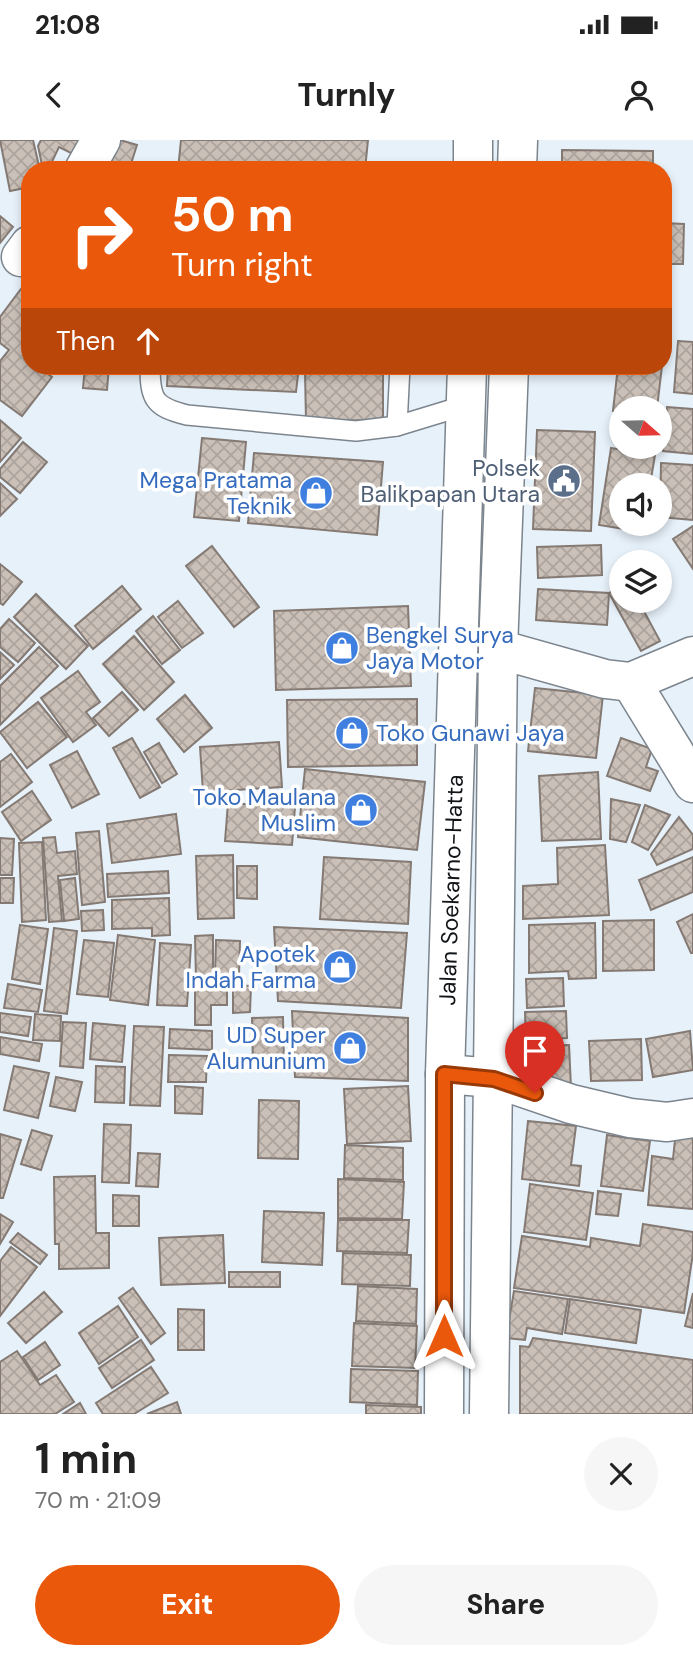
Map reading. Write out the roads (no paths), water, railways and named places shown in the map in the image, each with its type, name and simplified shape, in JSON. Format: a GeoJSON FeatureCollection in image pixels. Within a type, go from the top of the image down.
{"type":"FeatureCollection","features":[{"type":"Feature","properties":{"kind":"main road"},"geometry":{"type":"LineString","coordinates":[[89,161],[101,140]]}},
{"type":"Feature","properties":{"kind":"main road"},"geometry":{"type":"LineString","coordinates":[[473,140],[473,161]]}},
{"type":"Feature","properties":{"kind":"main road"},"geometry":{"type":"LineString","coordinates":[[517,161],[518,140]]}},
{"type":"Feature","properties":{"kind":"main road","name":"Jalan Soekarno-Hatta"},"geometry":{"type":"LineString","coordinates":[[444,1414],[444,1074],[467,375]]}},
{"type":"Feature","properties":{"kind":"main road","name":"Jalan Soekarno-Hatta"},"geometry":{"type":"LineString","coordinates":[[489,1414],[498,649],[509,375]]}},
{"type":"Feature","properties":{"kind":"main road"},"geometry":{"type":"LineString","coordinates":[[498,649],[604,679],[631,682],[693,656]]}},
{"type":"Feature","properties":{"kind":"main road"},"geometry":{"type":"LineString","coordinates":[[631,682],[693,783]]}},
{"type":"Feature","properties":{"kind":"main road"},"geometry":{"type":"LineString","coordinates":[[444,1074],[494,1079],[559,1100],[630,1118],[667,1122],[693,1118]]}},
{"type":"Feature","properties":{"kind":"lane"},"geometry":{"type":"LineString","coordinates":[[151,375],[157,404],[171,411],[356,431],[397,426],[466,405]]}},
{"type":"Feature","properties":{"kind":"lane"},"geometry":{"type":"LineString","coordinates":[[397,426],[400,375]]}},
{"type":"Feature","properties":{"kind":"place","name":"Polsek Balikpapan Utara"},"geometry":{"type":"Point","coordinates":[564,481]}},
{"type":"Feature","properties":{"kind":"place","name":"Mega Pratama Teknik"},"geometry":{"type":"Point","coordinates":[316,493]}},
{"type":"Feature","properties":{"kind":"place","name":"Bengkel Surya Jaya Motor"},"geometry":{"type":"Point","coordinates":[342,648]}},
{"type":"Feature","properties":{"kind":"place","name":"Toko Gunawi Jaya"},"geometry":{"type":"Point","coordinates":[352,733]}},
{"type":"Feature","properties":{"kind":"place","name":"Toko Maulana Muslim"},"geometry":{"type":"Point","coordinates":[361,810]}},
{"type":"Feature","properties":{"kind":"place","name":"Apotek Indah Farma"},"geometry":{"type":"Point","coordinates":[340,967]}},
{"type":"Feature","properties":{"kind":"place","name":"UD Super Alumunium"},"geometry":{"type":"Point","coordinates":[350,1048]}}]}
